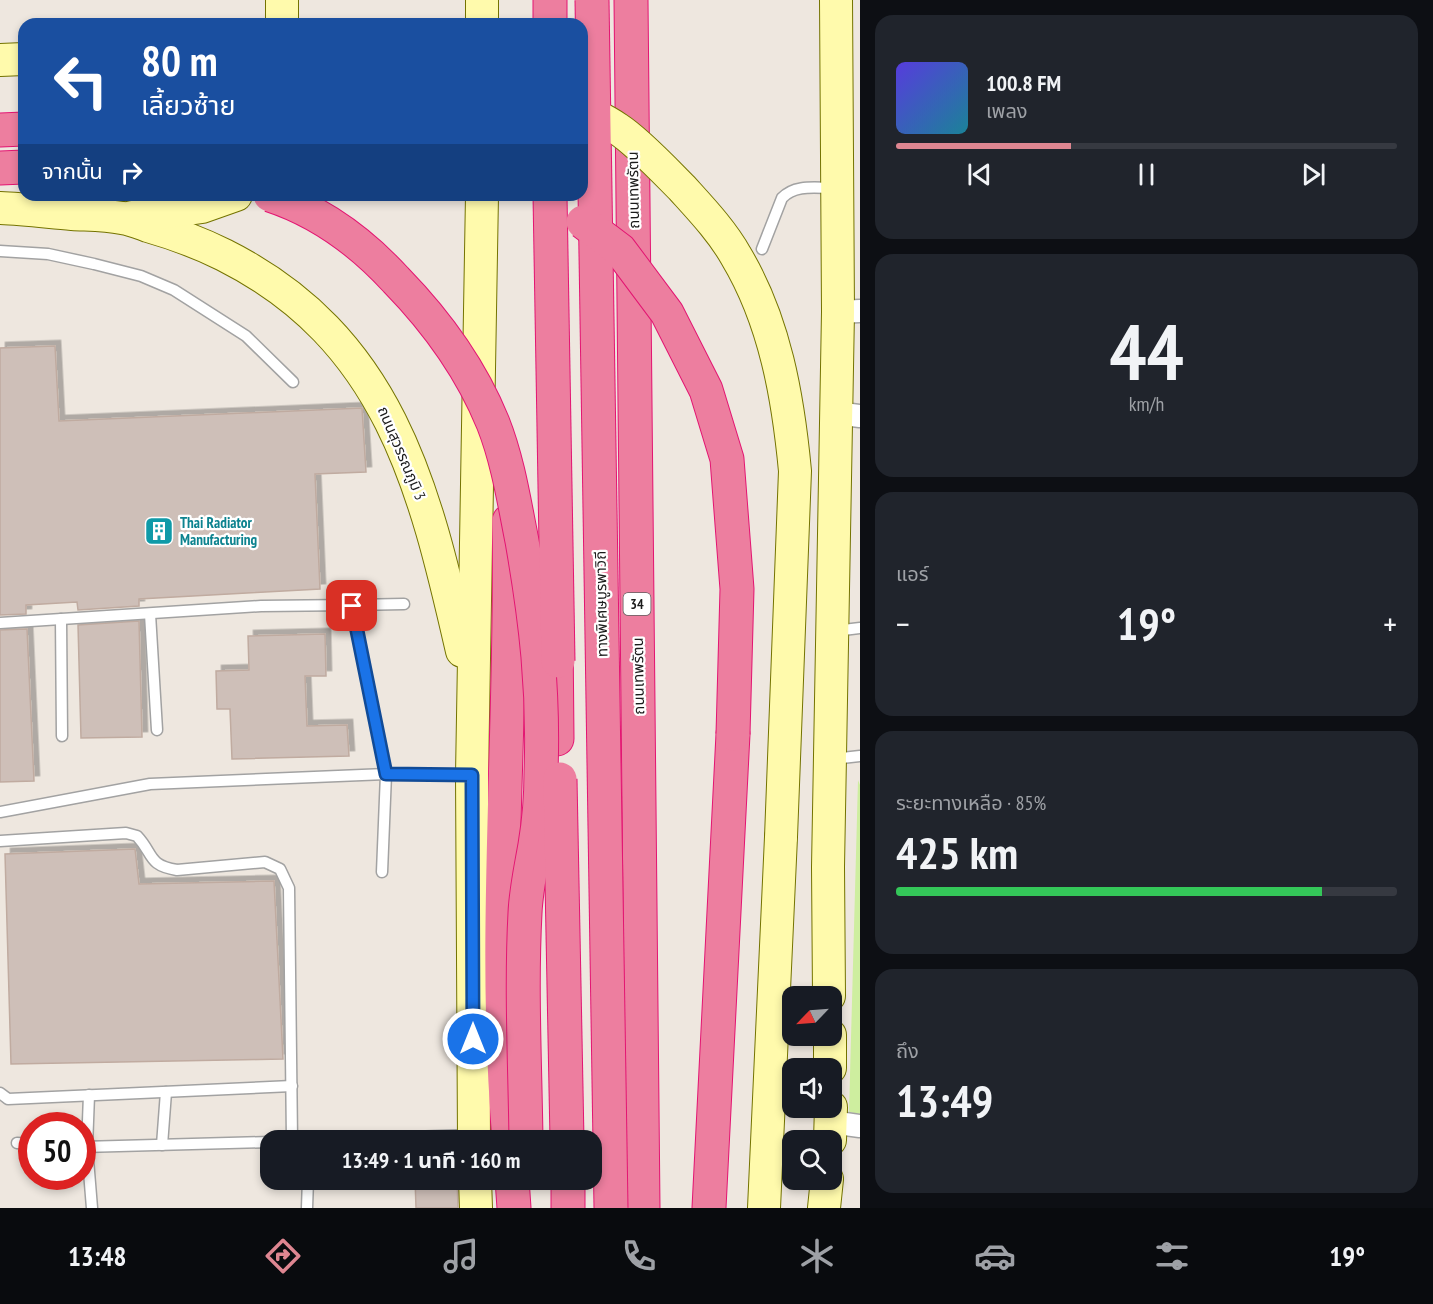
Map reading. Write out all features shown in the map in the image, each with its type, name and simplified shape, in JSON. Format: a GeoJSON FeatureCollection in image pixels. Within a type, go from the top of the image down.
{"type":"FeatureCollection","features":[{"type":"Feature","properties":{"kind":"highway"},"geometry":{"type":"LineString","coordinates":[[549,0],[549,18]]}},
{"type":"Feature","properties":{"kind":"highway","name":"ทางพิเศษบูรพาวิถี"},"geometry":{"type":"LineString","coordinates":[[592,0],[611,1208]]}},
{"type":"Feature","properties":{"kind":"highway","name":"ถนนเทพรัตน"},"geometry":{"type":"LineString","coordinates":[[631,0],[644,1208]]}},
{"type":"Feature","properties":{"kind":"highway"},"geometry":{"type":"LineString","coordinates":[[0,130],[18,129]]}},
{"type":"Feature","properties":{"kind":"highway"},"geometry":{"type":"LineString","coordinates":[[0,168],[18,167]]}},
{"type":"Feature","properties":{"kind":"highway"},"geometry":{"type":"LineString","coordinates":[[283,201],[317,216],[351,239],[382,265],[411,296],[442,333],[471,378],[492,423],[505,461],[532,603],[542,696],[540,807],[525,911],[526,1130]]}},
{"type":"Feature","properties":{"kind":"highway"},"geometry":{"type":"LineString","coordinates":[[551,201],[567,1130]]}},
{"type":"Feature","properties":{"kind":"highway"},"geometry":{"type":"LineString","coordinates":[[553,201],[620,250],[667,313],[706,390],[727,459],[737,589],[733,734],[709,1208]]}},
{"type":"Feature","properties":{"kind":"highway"},"geometry":{"type":"LineString","coordinates":[[555,446],[561,1130]]}},
{"type":"Feature","properties":{"kind":"highway"},"geometry":{"type":"LineString","coordinates":[[505,461],[509,520],[510,620],[501,1011],[507,1130]]}},
{"type":"Feature","properties":{"kind":"highway"},"geometry":{"type":"LineString","coordinates":[[513,1190],[514,1208]]}},
{"type":"Feature","properties":{"kind":"highway"},"geometry":{"type":"LineString","coordinates":[[526,1190],[526,1208]]}},
{"type":"Feature","properties":{"kind":"highway"},"geometry":{"type":"LineString","coordinates":[[562,1190],[562,1208]]}},
{"type":"Feature","properties":{"kind":"highway"},"geometry":{"type":"LineString","coordinates":[[568,1190],[568,1208]]}},
{"type":"Feature","properties":{"kind":"main road"},"geometry":{"type":"LineString","coordinates":[[282,0],[282,18]]}},
{"type":"Feature","properties":{"kind":"main road"},"geometry":{"type":"LineString","coordinates":[[482,0],[482,18]]}},
{"type":"Feature","properties":{"kind":"main road"},"geometry":{"type":"LineString","coordinates":[[829,986],[828,867],[845,758],[849,311],[837,188],[836,0]]}},
{"type":"Feature","properties":{"kind":"main road"},"geometry":{"type":"LineString","coordinates":[[0,60],[18,59]]}},
{"type":"Feature","properties":{"kind":"main road"},"geometry":{"type":"LineString","coordinates":[[588,112],[620,130],[667,172],[706,215],[736,256],[762,310],[778,362],[789,412],[795,471],[764,1208]]}},
{"type":"Feature","properties":{"kind":"main road"},"geometry":{"type":"LineString","coordinates":[[123,218],[202,207],[219,201]]}},
{"type":"Feature","properties":{"kind":"main road"},"geometry":{"type":"LineString","coordinates":[[474,1130],[472,775],[482,201]]}},
{"type":"Feature","properties":{"kind":"main road","name":"ถนนสุวรรณภูมิ 3"},"geometry":{"type":"LineString","coordinates":[[0,208],[123,218],[193,239],[251,268],[289,294],[320,321],[360,368],[391,420],[417,481],[439,548],[473,695]]}},
{"type":"Feature","properties":{"kind":"main road"},"geometry":{"type":"LineString","coordinates":[[475,1190],[476,1208]]}},
{"type":"Feature","properties":{"kind":"main road"},"geometry":{"type":"LineString","coordinates":[[824,1208],[825,1190]]}},
{"type":"Feature","properties":{"kind":"lane"},"geometry":{"type":"LineString","coordinates":[[762,249],[782,198],[786,194],[791,190],[804,188],[837,188]]}},
{"type":"Feature","properties":{"kind":"lane"},"geometry":{"type":"LineString","coordinates":[[0,251],[48,254],[94,264],[141,276],[174,290],[246,336],[293,382]]}},
{"type":"Feature","properties":{"kind":"lane"},"geometry":{"type":"LineString","coordinates":[[0,623],[261,606],[404,604]]}},
{"type":"Feature","properties":{"kind":"lane"},"geometry":{"type":"LineString","coordinates":[[352,606],[386,774],[382,872]]}},
{"type":"Feature","properties":{"kind":"lane"},"geometry":{"type":"LineString","coordinates":[[150,614],[158,730]]}},
{"type":"Feature","properties":{"kind":"lane"},"geometry":{"type":"LineString","coordinates":[[62,619],[62,736]]}},
{"type":"Feature","properties":{"kind":"lane"},"geometry":{"type":"LineString","coordinates":[[0,812],[150,784],[386,774],[472,775]]}},
{"type":"Feature","properties":{"kind":"lane"},"geometry":{"type":"LineString","coordinates":[[0,841],[126,833],[137,836],[155,863],[165,868],[177,870],[266,862],[280,869],[289,888],[292,1130]]}},
{"type":"Feature","properties":{"kind":"lane"},"geometry":{"type":"LineString","coordinates":[[0,1093],[8,1099],[292,1086]]}},
{"type":"Feature","properties":{"kind":"lane"},"geometry":{"type":"LineString","coordinates":[[162,1145],[166,1092]]}},
{"type":"Feature","properties":{"kind":"lane"},"geometry":{"type":"LineString","coordinates":[[88,1112],[89,1095]]}},
{"type":"Feature","properties":{"kind":"lane"},"geometry":{"type":"LineString","coordinates":[[96,1147],[260,1142]]}},
{"type":"Feature","properties":{"kind":"lane"},"geometry":{"type":"LineString","coordinates":[[90,1190],[92,1208]]}},
{"type":"Feature","properties":{"kind":"lane"},"geometry":{"type":"LineString","coordinates":[[307,1208],[308,1190]]}},
{"type":"Feature","properties":{"kind":"green space"},"geometry":{"type":"Polygon","coordinates":[[[858,780],[860,785],[860,1114],[849,1112],[858,780]]]}},
{"type":"Feature","properties":{"kind":"building","name":"Thai Radiator Manufacturing"},"geometry":{"type":"Polygon","coordinates":[[[55,346],[59,421],[362,408],[366,472],[315,474],[320,589],[139,599],[139,606],[78,610],[77,602],[26,605],[26,614],[0,615],[0,348],[55,346]]]}},
{"type":"Feature","properties":{"kind":"building"},"geometry":{"type":"Polygon","coordinates":[[[139,621],[142,737],[81,738],[78,625],[139,621]]]}},
{"type":"Feature","properties":{"kind":"building"},"geometry":{"type":"Polygon","coordinates":[[[27,629],[34,781],[0,782],[0,630],[27,629]]]}},
{"type":"Feature","properties":{"kind":"building"},"geometry":{"type":"Polygon","coordinates":[[[325,634],[326,676],[305,676],[307,726],[347,725],[349,756],[232,759],[230,709],[217,709],[216,671],[249,670],[248,636],[325,634]]]}},
{"type":"Feature","properties":{"kind":"building"},"geometry":{"type":"Polygon","coordinates":[[[135,849],[139,884],[274,881],[283,1059],[11,1064],[5,854],[135,849]]]}},
{"type":"Feature","properties":{"kind":"building"},"geometry":{"type":"Polygon","coordinates":[[[415,1190],[457,1190],[458,1208],[416,1208],[415,1190]]]}},
{"type":"Feature","properties":{"kind":"place","name":"Thai Radiator Manufacturing"},"geometry":{"type":"Point","coordinates":[159,531]}},
{"type":"Feature","properties":{"kind":"route"},"geometry":{"type":"LineString","coordinates":[[352,606],[386,774],[472,775],[473,1039]]}}]}
